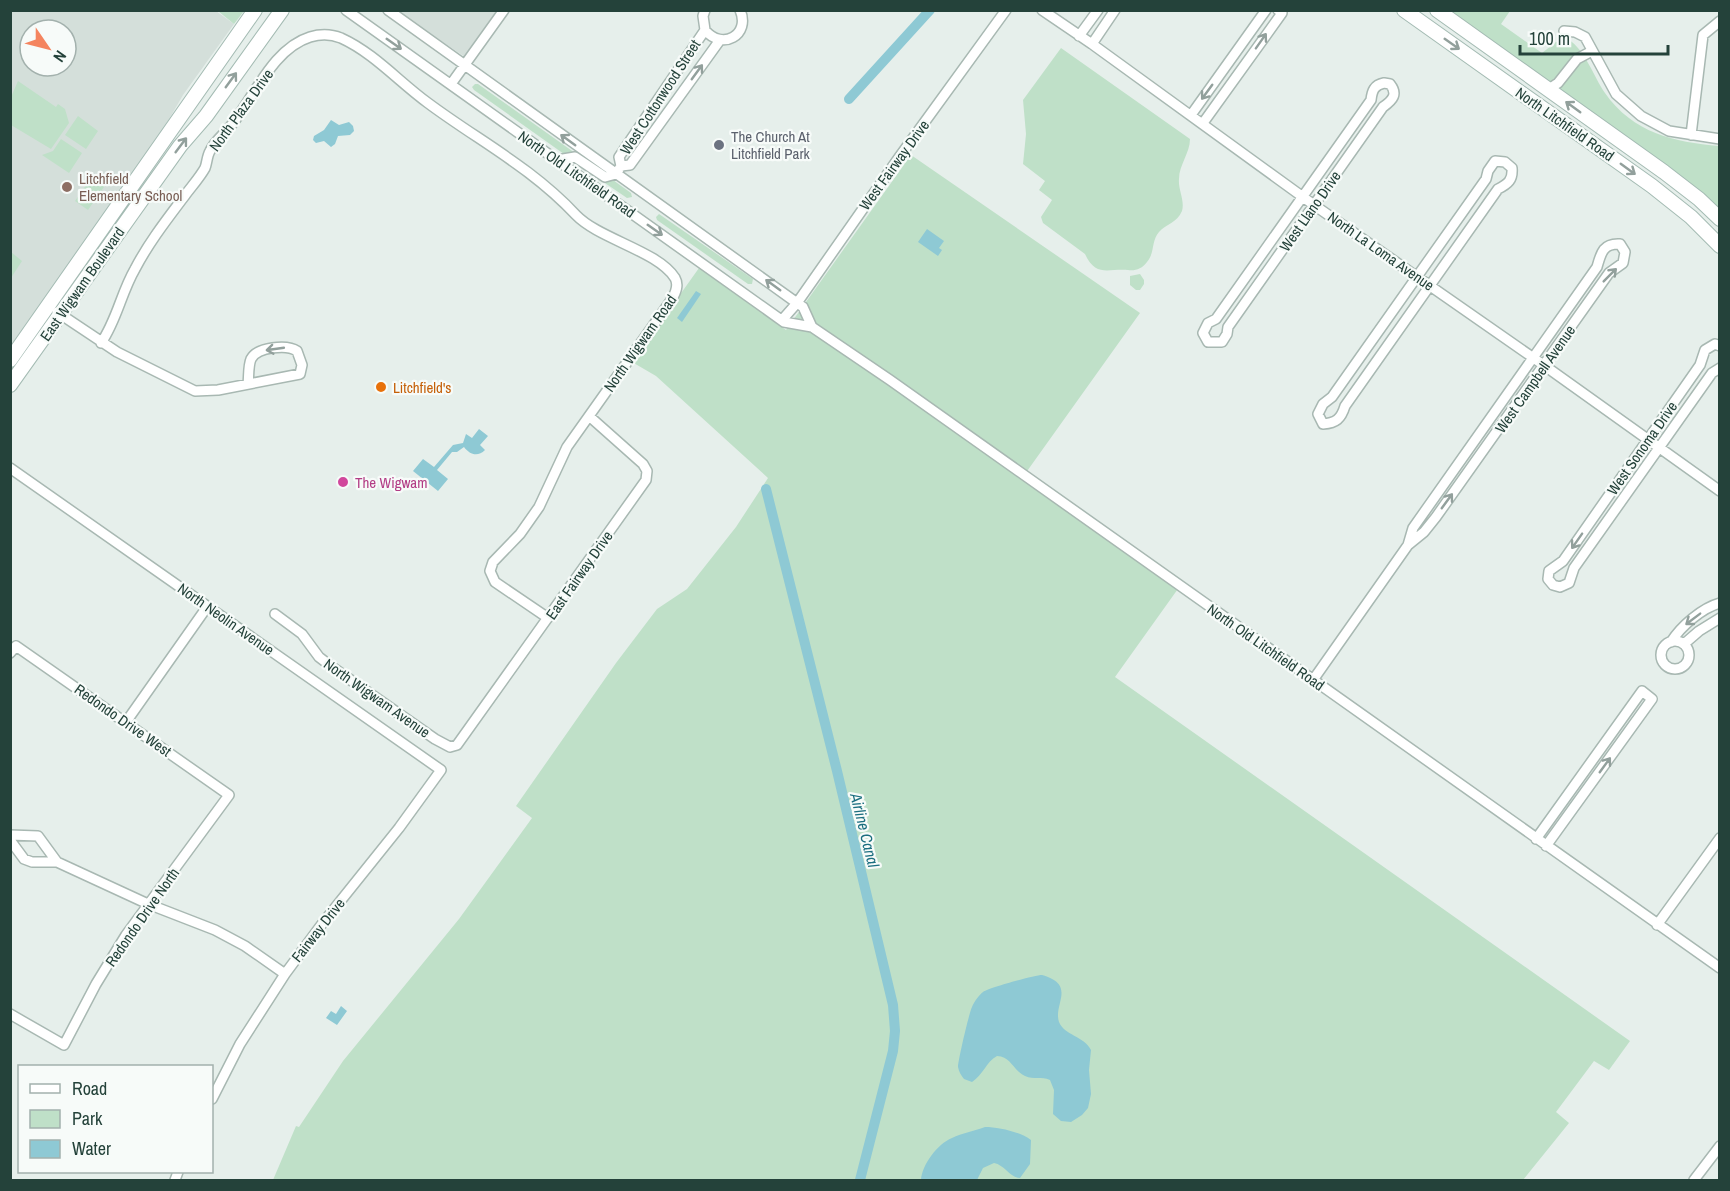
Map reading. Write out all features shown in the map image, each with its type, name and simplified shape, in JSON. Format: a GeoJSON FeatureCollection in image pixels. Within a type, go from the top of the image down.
{"type":"FeatureCollection","features":[{"type":"Feature","properties":{"kind":"street","name":"East Wigwam Boulevard"},"geometry":{"type":"LineString","coordinates":[[10,360],[255,10]]}},
{"type":"Feature","properties":{"kind":"street","name":"East Wigwam Boulevard"},"geometry":{"type":"LineString","coordinates":[[10,385],[180,146],[206,116],[282,10]]}},
{"type":"Feature","properties":{"kind":"street","name":"North Old Litchfield Road"},"geometry":{"type":"LineString","coordinates":[[346,10],[782,320],[812,327],[1024,474],[1719,968]]}},
{"type":"Feature","properties":{"kind":"street","name":"North Old Litchfield Road"},"geometry":{"type":"LineString","coordinates":[[388,10],[465,66],[618,170],[797,303],[802,307],[812,327]]}},
{"type":"Feature","properties":{"kind":"street"},"geometry":{"type":"LineString","coordinates":[[451,84],[504,10]]}},
{"type":"Feature","properties":{"kind":"street"},"geometry":{"type":"LineString","coordinates":[[694,10],[704,14],[705,30],[709,35],[720,40]]}},
{"type":"Feature","properties":{"kind":"street","name":"West Fairway Drive"},"geometry":{"type":"LineString","coordinates":[[782,320],[797,303],[1006,10]]}},
{"type":"Feature","properties":{"kind":"street","name":"North La Loma Avenue"},"geometry":{"type":"LineString","coordinates":[[1042,10],[1719,491]]}},
{"type":"Feature","properties":{"kind":"street"},"geometry":{"type":"LineString","coordinates":[[1080,36],[1098,10]]}},
{"type":"Feature","properties":{"kind":"street"},"geometry":{"type":"LineString","coordinates":[[1092,44],[1115,10]]}},
{"type":"Feature","properties":{"kind":"street"},"geometry":{"type":"LineString","coordinates":[[1191,115],[1266,10]]}},
{"type":"Feature","properties":{"kind":"street"},"geometry":{"type":"LineString","coordinates":[[1203,123],[1282,13],[1278,10]]}},
{"type":"Feature","properties":{"kind":"street","name":"North Litchfield Road"},"geometry":{"type":"LineString","coordinates":[[1404,10],[1652,186],[1685,212],[1719,246]]}},
{"type":"Feature","properties":{"kind":"street","name":"North Litchfield Road"},"geometry":{"type":"LineString","coordinates":[[1437,10],[1664,172],[1699,199],[1719,219]]}},
{"type":"Feature","properties":{"kind":"street","name":"West Cottonwood Street"},"geometry":{"type":"LineString","coordinates":[[705,30],[619,157],[618,170],[630,165],[720,40],[728,40],[739,32],[742,26],[741,11]]}},
{"type":"Feature","properties":{"kind":"street"},"geometry":{"type":"LineString","coordinates":[[1691,135],[1703,34],[1719,21]]}},
{"type":"Feature","properties":{"kind":"street"},"geometry":{"type":"LineString","coordinates":[[1564,31],[1585,37],[1617,94],[1641,116],[1669,131],[1719,139]]}},
{"type":"Feature","properties":{"kind":"street","name":"North Plaza Drive"},"geometry":{"type":"LineString","coordinates":[[101,343],[112,324],[129,279],[147,249],[205,168],[211,150],[235,122],[280,56],[291,46],[315,35],[330,35],[342,39],[391,72],[452,122]]}},
{"type":"Feature","properties":{"kind":"street"},"geometry":{"type":"LineString","coordinates":[[1549,89],[1558,82],[1577,58],[1592,51]]}},
{"type":"Feature","properties":{"kind":"street"},"geometry":{"type":"LineString","coordinates":[[1232,58],[1244,66]]}},
{"type":"Feature","properties":{"kind":"street","name":"West Llano Drive"},"geometry":{"type":"LineString","coordinates":[[1378,84],[1390,84],[1395,92],[1394,97],[1383,107],[1228,327],[1222,342],[1208,342],[1203,333],[1208,323],[1216,319],[1346,136],[1371,100],[1372,91],[1378,84]]}},
{"type":"Feature","properties":{"kind":"street","name":"North Wigwam Road"},"geometry":{"type":"LineString","coordinates":[[452,122],[488,143],[544,183],[581,220],[650,257],[670,272],[676,281],[675,294],[564,452],[539,507],[490,568],[491,577],[497,584],[548,618]]}},
{"type":"Feature","properties":{"kind":"street"},"geometry":{"type":"LineString","coordinates":[[1346,136],[1358,143]]}},
{"type":"Feature","properties":{"kind":"street"},"geometry":{"type":"LineString","coordinates":[[556,160],[575,157],[605,177],[618,170]]}},
{"type":"Feature","properties":{"kind":"street"},"geometry":{"type":"LineString","coordinates":[[1495,161],[1505,162],[1512,168],[1513,176],[1507,185],[1498,189],[1345,406],[1342,416],[1335,423],[1323,424],[1318,414],[1323,404],[1332,398],[1460,217],[1486,179],[1495,161]]}},
{"type":"Feature","properties":{"kind":"street"},"geometry":{"type":"LineString","coordinates":[[1460,217],[1473,225]]}},
{"type":"Feature","properties":{"kind":"street","name":"West Campbell Avenue"},"geometry":{"type":"LineString","coordinates":[[1313,680],[1408,545],[1430,524],[1484,450],[1609,273],[1623,263],[1625,252],[1620,244],[1611,244],[1603,249],[1597,267],[1413,528],[1408,545]]}},
{"type":"Feature","properties":{"kind":"street"},"geometry":{"type":"LineString","coordinates":[[1251,270],[1263,278]]}},
{"type":"Feature","properties":{"kind":"street"},"geometry":{"type":"LineString","coordinates":[[1574,299],[1586,307]]}},
{"type":"Feature","properties":{"kind":"street"},"geometry":{"type":"LineString","coordinates":[[49,306],[101,343],[195,391],[218,390],[300,374],[302,365],[297,351],[288,347],[263,351],[255,355],[250,361],[248,384]]}},
{"type":"Feature","properties":{"kind":"street","name":"West Sonoma Drive"},"geometry":{"type":"LineString","coordinates":[[1719,346],[1715,344],[1705,350],[1700,365],[1688,383],[1563,561],[1549,571],[1548,579],[1553,585],[1560,587],[1569,583],[1574,568],[1658,447],[1712,373],[1719,368]]}},
{"type":"Feature","properties":{"kind":"street"},"geometry":{"type":"LineString","coordinates":[[1366,350],[1378,359]]}},
{"type":"Feature","properties":{"kind":"street"},"geometry":{"type":"LineString","coordinates":[[1688,383],[1699,391]]}},
{"type":"Feature","properties":{"kind":"street","name":"East Fairway Drive"},"geometry":{"type":"LineString","coordinates":[[459,744],[647,477],[643,464],[589,416]]}},
{"type":"Feature","properties":{"kind":"street"},"geometry":{"type":"LineString","coordinates":[[1473,442],[1484,450]]}},
{"type":"Feature","properties":{"kind":"street","name":"North Neolin Avenue"},"geometry":{"type":"LineString","coordinates":[[10,468],[441,770]]}},
{"type":"Feature","properties":{"kind":"street"},"geometry":{"type":"LineString","coordinates":[[1596,514],[1607,521]]}},
{"type":"Feature","properties":{"kind":"street"},"geometry":{"type":"LineString","coordinates":[[1671,642],[1684,644],[1718,618],[1715,604],[1690,621],[1664,647],[1661,656],[1664,664],[1672,669],[1681,668],[1688,661],[1689,652],[1684,644]]}},
{"type":"Feature","properties":{"kind":"street"},"geometry":{"type":"LineString","coordinates":[[126,722],[207,607]]}},
{"type":"Feature","properties":{"kind":"street","name":"North Wigwam Avenue"},"geometry":{"type":"LineString","coordinates":[[275,614],[305,636],[321,659],[391,709],[450,747],[459,744]]}},
{"type":"Feature","properties":{"kind":"street","name":"Redondo Drive West"},"geometry":{"type":"LineString","coordinates":[[13,650],[126,722],[229,795]]}},
{"type":"Feature","properties":{"kind":"street"},"geometry":{"type":"LineString","coordinates":[[1536,839],[1642,691],[1652,699],[1546,846]]}},
{"type":"Feature","properties":{"kind":"street"},"geometry":{"type":"LineString","coordinates":[[1611,735],[1621,742]]}},
{"type":"Feature","properties":{"kind":"street","name":"Fairway Drive"},"geometry":{"type":"LineString","coordinates":[[213,1097],[240,1044],[285,974],[399,828],[441,770]]}},
{"type":"Feature","properties":{"kind":"street"},"geometry":{"type":"LineString","coordinates":[[1579,780],[1589,787]]}},
{"type":"Feature","properties":{"kind":"street","name":"Redondo Drive North"},"geometry":{"type":"LineString","coordinates":[[10,1014],[64,1045],[107,967],[148,904],[229,795]]}},
{"type":"Feature","properties":{"kind":"street"},"geometry":{"type":"LineString","coordinates":[[10,835],[38,836],[57,862]]}},
{"type":"Feature","properties":{"kind":"street"},"geometry":{"type":"LineString","coordinates":[[1657,925],[1719,838]]}},
{"type":"Feature","properties":{"kind":"street"},"geometry":{"type":"LineString","coordinates":[[10,840],[24,859],[32,862],[57,862],[148,904],[215,930],[245,946],[285,974]]}},
{"type":"Feature","properties":{"kind":"street"},"geometry":{"type":"LineString","coordinates":[[1694,1180],[1719,1146]]}},
{"type":"Feature","properties":{"kind":"shaded area","name":"Litchfield Elementary School"},"geometry":{"type":"Polygon","coordinates":[[[11,11],[216,11],[234,24],[183,95],[157,140],[11,355],[11,11]]]}},
{"type":"Feature","properties":{"kind":"shaded area"},"geometry":{"type":"Polygon","coordinates":[[[397,11],[498,11],[465,57],[397,11]]]}},
{"type":"Feature","properties":{"kind":"green space"},"geometry":{"type":"Polygon","coordinates":[[[218,11],[244,11],[234,24],[218,11]]]}},
{"type":"Feature","properties":{"kind":"green space"},"geometry":{"type":"Polygon","coordinates":[[[1445,11],[1510,11],[1501,24],[1542,53],[1556,42],[1568,39],[1580,50],[1605,93],[1628,118],[1671,138],[1719,146],[1719,211],[1445,11]]]}},
{"type":"Feature","properties":{"kind":"green space"},"geometry":{"type":"Polygon","coordinates":[[[1061,48],[1190,139],[1179,174],[1182,211],[1159,232],[1151,255],[1138,269],[1098,269],[1085,254],[1043,223],[1041,217],[1052,200],[1039,190],[1045,181],[1023,164],[1026,134],[1023,100],[1061,48]]]}},
{"type":"Feature","properties":{"kind":"green space"},"geometry":{"type":"Polygon","coordinates":[[[18,81],[56,107],[58,104],[65,109],[69,123],[51,149],[11,125],[11,97],[18,81]]]}},
{"type":"Feature","properties":{"kind":"green space"},"geometry":{"type":"Polygon","coordinates":[[[475,84],[575,153],[571,159],[474,90],[472,87],[475,84]]]}},
{"type":"Feature","properties":{"kind":"green space"},"geometry":{"type":"Polygon","coordinates":[[[78,116],[98,131],[86,149],[65,135],[78,116]]]}},
{"type":"Feature","properties":{"kind":"green space"},"geometry":{"type":"Polygon","coordinates":[[[61,139],[82,153],[69,173],[42,155],[53,151],[61,139]]]}},
{"type":"Feature","properties":{"kind":"green space"},"geometry":{"type":"Polygon","coordinates":[[[911,155],[1140,313],[1025,474],[1180,586],[1115,677],[1630,1041],[1609,1070],[1594,1061],[1556,1112],[1569,1123],[1523,1180],[273,1180],[296,1126],[299,1127],[343,1061],[459,919],[532,818],[516,806],[616,663],[657,609],[687,589],[736,527],[768,478],[656,376],[632,362],[699,268],[786,330],[911,155]]]}},
{"type":"Feature","properties":{"kind":"green space"},"geometry":{"type":"Polygon","coordinates":[[[93,175],[106,184],[88,210],[75,201],[93,175]]]}},
{"type":"Feature","properties":{"kind":"green space"},"geometry":{"type":"Polygon","coordinates":[[[606,175],[631,193],[632,197],[627,198],[602,181],[601,179],[606,175]]]}},
{"type":"Feature","properties":{"kind":"green space"},"geometry":{"type":"Polygon","coordinates":[[[659,214],[753,279],[752,284],[748,284],[657,220],[656,217],[659,214]]]}},
{"type":"Feature","properties":{"kind":"green space"},"geometry":{"type":"Polygon","coordinates":[[[11,252],[22,261],[11,278],[11,252]]]}},
{"type":"Feature","properties":{"kind":"green space"},"geometry":{"type":"Polygon","coordinates":[[[1140,274],[1144,284],[1140,290],[1136,290],[1130,285],[1130,276],[1140,274]]]}},
{"type":"Feature","properties":{"kind":"water"},"geometry":{"type":"Polygon","coordinates":[[[331,120],[339,125],[349,122],[354,131],[350,135],[338,136],[331,147],[324,141],[316,143],[313,140],[314,136],[324,130],[331,120]]]}},
{"type":"Feature","properties":{"kind":"water"},"geometry":{"type":"Polygon","coordinates":[[[927,229],[944,241],[939,248],[942,250],[938,256],[918,242],[927,229]]]}},
{"type":"Feature","properties":{"kind":"water"},"geometry":{"type":"Polygon","coordinates":[[[696,291],[701,294],[682,322],[677,318],[696,291]]]}},
{"type":"Feature","properties":{"kind":"water"},"geometry":{"type":"Polygon","coordinates":[[[479,429],[488,436],[480,445],[485,450],[480,454],[474,454],[464,447],[457,452],[452,452],[437,470],[448,479],[438,491],[413,471],[423,459],[434,467],[453,445],[463,443],[466,434],[472,438],[479,429]]]}},
{"type":"Feature","properties":{"kind":"water"},"geometry":{"type":"Polygon","coordinates":[[[1042,975],[1059,984],[1061,996],[1059,1022],[1091,1050],[1089,1070],[1091,1094],[1088,1108],[1071,1122],[1061,1121],[1053,1114],[1054,1090],[1050,1080],[1025,1076],[1009,1061],[997,1056],[972,1082],[964,1079],[958,1067],[971,1011],[980,995],[1002,985],[1042,975]]]}},
{"type":"Feature","properties":{"kind":"water"},"geometry":{"type":"Polygon","coordinates":[[[341,1006],[347,1011],[337,1025],[326,1018],[331,1011],[336,1014],[341,1006]]]}},
{"type":"Feature","properties":{"kind":"water"},"geometry":{"type":"Polygon","coordinates":[[[985,1127],[1009,1130],[1031,1140],[1030,1164],[1020,1178],[994,1163],[983,1168],[977,1180],[921,1180],[927,1162],[941,1145],[956,1136],[985,1127]]]}},
{"type":"Feature","properties":{"kind":"waterway","name":"Airline Canal"},"geometry":{"type":"LineString","coordinates":[[849,99],[930,10]]}},
{"type":"Feature","properties":{"kind":"waterway","name":"Airline Canal"},"geometry":{"type":"LineString","coordinates":[[766,489],[893,1005],[895,1031],[893,1051],[860,1180]]}},
{"type":"Feature","properties":{"kind":"place","name":"The Church At Litchfield Park"},"geometry":{"type":"Point","coordinates":[719,145]}},
{"type":"Feature","properties":{"kind":"place","name":"Litchfield Elementary School"},"geometry":{"type":"Point","coordinates":[67,187]}},
{"type":"Feature","properties":{"kind":"place","name":"Litchfield's"},"geometry":{"type":"Point","coordinates":[381,387]}},
{"type":"Feature","properties":{"kind":"place","name":"The Wigwam"},"geometry":{"type":"Point","coordinates":[343,482]}}]}
